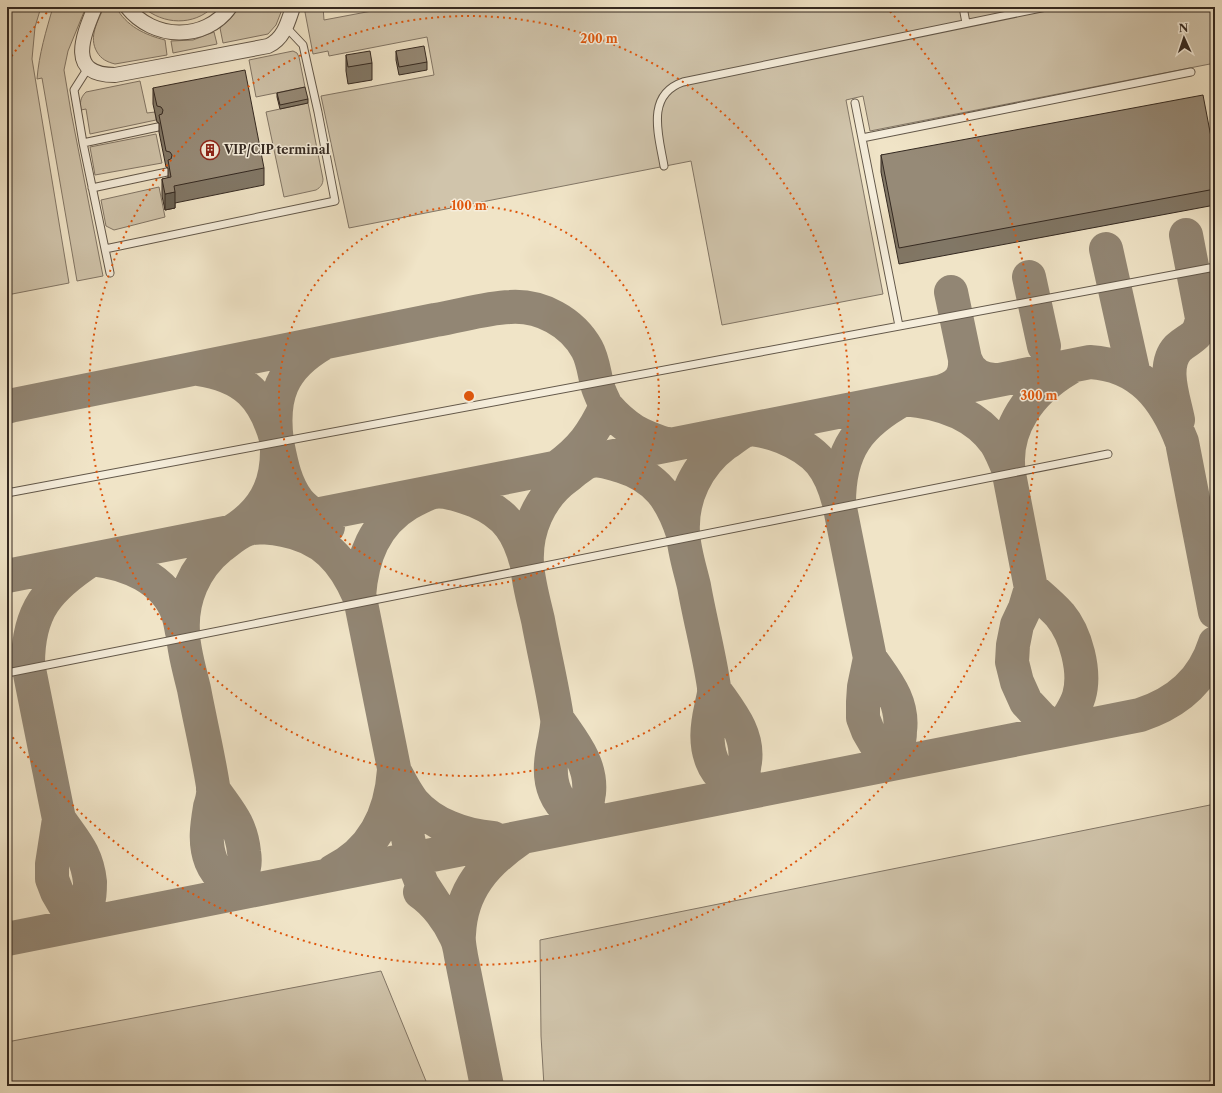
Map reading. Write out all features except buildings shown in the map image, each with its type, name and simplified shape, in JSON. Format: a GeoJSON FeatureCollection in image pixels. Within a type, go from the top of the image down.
{"type":"FeatureCollection","features":[{"type":"Feature","properties":{"kind":"street"},"geometry":{"type":"LineString","coordinates":[[95,7],[84,32],[84,63],[88,68],[107,75],[119,75],[265,47],[272,44],[280,37],[286,27],[293,7]]}},
{"type":"Feature","properties":{"kind":"street"},"geometry":{"type":"LineString","coordinates":[[127,7],[139,19],[151,27],[165,32],[180,33],[202,29],[220,18],[230,7]]}},
{"type":"Feature","properties":{"kind":"lane"},"geometry":{"type":"LineString","coordinates":[[963,7],[966,23]]}},
{"type":"Feature","properties":{"kind":"lane"},"geometry":{"type":"LineString","coordinates":[[664,166],[657,112],[663,95],[675,85],[687,81],[1046,7]]}},
{"type":"Feature","properties":{"kind":"lane"},"geometry":{"type":"LineString","coordinates":[[105,249],[335,201],[318,112],[303,45],[286,27]]}},
{"type":"Feature","properties":{"kind":"lane"},"geometry":{"type":"LineString","coordinates":[[88,68],[74,90],[83,143],[110,273]]}},
{"type":"Feature","properties":{"kind":"lane"},"geometry":{"type":"LineString","coordinates":[[862,138],[1191,72]]}},
{"type":"Feature","properties":{"kind":"lane"},"geometry":{"type":"LineString","coordinates":[[855,103],[899,326]]}},
{"type":"Feature","properties":{"kind":"lane"},"geometry":{"type":"LineString","coordinates":[[83,143],[158,127]]}},
{"type":"Feature","properties":{"kind":"lane"},"geometry":{"type":"LineString","coordinates":[[92,188],[167,172]]}},
{"type":"Feature","properties":{"kind":"lane"},"geometry":{"type":"LineString","coordinates":[[7,492],[1215,268]]}},
{"type":"Feature","properties":{"kind":"lane"},"geometry":{"type":"LineString","coordinates":[[7,672],[1108,454]]}},
{"type":"Feature","properties":{"kind":"shaded area"},"geometry":{"type":"Polygon","coordinates":[[[7,7],[41,7],[35,27],[32,59],[69,283],[7,295],[7,7]]]}},
{"type":"Feature","properties":{"kind":"shaded area"},"geometry":{"type":"Polygon","coordinates":[[[53,7],[86,7],[68,51],[64,70],[103,276],[77,281],[42,78],[37,79],[45,34],[53,7]]]}},
{"type":"Feature","properties":{"kind":"shaded area"},"geometry":{"type":"Polygon","coordinates":[[[104,7],[116,7],[120,14],[137,29],[165,40],[167,55],[115,64],[102,58],[97,52],[93,41],[95,29],[104,7]]]}},
{"type":"Feature","properties":{"kind":"shaded area"},"geometry":{"type":"Polygon","coordinates":[[[143,7],[213,7],[197,18],[178,21],[160,17],[143,7]]]}},
{"type":"Feature","properties":{"kind":"shaded area"},"geometry":{"type":"Polygon","coordinates":[[[239,7],[283,7],[276,25],[268,34],[223,43],[220,28],[232,17],[239,7]]]}},
{"type":"Feature","properties":{"kind":"shaded area"},"geometry":{"type":"Polygon","coordinates":[[[304,7],[323,7],[324,20],[393,7],[1215,7],[1215,63],[870,131],[863,96],[846,100],[883,294],[722,325],[691,161],[349,228],[321,96],[434,75],[427,37],[329,56],[328,51],[313,54],[304,7]]]}},
{"type":"Feature","properties":{"kind":"shaded area"},"geometry":{"type":"Polygon","coordinates":[[[214,32],[217,44],[173,53],[171,41],[193,40],[214,32]]]}},
{"type":"Feature","properties":{"kind":"shaded area"},"geometry":{"type":"Polygon","coordinates":[[[293,51],[297,53],[299,57],[305,87],[256,97],[249,60],[293,51]]]}},
{"type":"Feature","properties":{"kind":"shaded area"},"geometry":{"type":"Polygon","coordinates":[[[140,81],[147,113],[155,112],[156,120],[90,134],[86,109],[81,110],[81,102],[84,94],[86,92],[140,81]]]}},
{"type":"Feature","properties":{"kind":"shaded area"},"geometry":{"type":"Polygon","coordinates":[[[308,103],[323,182],[316,190],[284,197],[266,112],[308,103]]]}},
{"type":"Feature","properties":{"kind":"shaded area"},"geometry":{"type":"Polygon","coordinates":[[[156,134],[162,163],[95,175],[90,147],[156,134]]]}},
{"type":"Feature","properties":{"kind":"shaded area"},"geometry":{"type":"Polygon","coordinates":[[[159,187],[165,217],[114,230],[106,226],[101,200],[159,187]]]}},
{"type":"Feature","properties":{"kind":"shaded area"},"geometry":{"type":"Polygon","coordinates":[[[1215,804],[1215,1086],[544,1086],[541,1036],[540,940],[1215,804]]]}},
{"type":"Feature","properties":{"kind":"shaded area"},"geometry":{"type":"Polygon","coordinates":[[[381,971],[428,1086],[7,1086],[7,1042],[381,971]]]}},
{"type":"Feature","properties":{"kind":"taxiway"},"geometry":{"type":"LineString","coordinates":[[1178,420],[1170,383],[1170,364],[1173,355],[1178,348],[1197,334],[1202,318],[1186,235]]}},
{"type":"Feature","properties":{"kind":"taxiway"},"geometry":{"type":"LineString","coordinates":[[1106,249],[1134,375]]}},
{"type":"Feature","properties":{"kind":"taxiway"},"geometry":{"type":"LineString","coordinates":[[1029,277],[1044,346]]}},
{"type":"Feature","properties":{"kind":"taxiway"},"geometry":{"type":"LineString","coordinates":[[951,292],[965,359]]}},
{"type":"Feature","properties":{"kind":"taxiway"},"geometry":{"type":"LineString","coordinates":[[7,407],[482,310],[510,307],[522,307],[544,312],[564,323],[581,339],[589,353],[598,387],[606,406]]}},
{"type":"Feature","properties":{"kind":"taxiway"},"geometry":{"type":"LineString","coordinates":[[198,369],[214,372],[228,377],[251,391],[266,413],[277,442],[276,411],[282,385],[288,374],[297,363],[308,353],[322,344]]}},
{"type":"Feature","properties":{"kind":"taxiway"},"geometry":{"type":"LineString","coordinates":[[940,392],[952,387],[960,380],[964,371],[965,359],[970,369],[977,376],[998,380]]}},
{"type":"Feature","properties":{"kind":"taxiway"},"geometry":{"type":"LineString","coordinates":[[7,576],[1090,362],[1108,364],[1137,377],[1159,398],[1175,426],[1182,442],[1215,612]]}},
{"type":"Feature","properties":{"kind":"taxiway"},"geometry":{"type":"LineString","coordinates":[[1031,588],[1050,604],[1066,623],[1071,632],[1078,654],[1081,676],[1079,696],[1068,719],[1059,731],[1041,718],[1026,702],[1017,682],[1012,662],[1013,645],[1017,625],[1025,608],[1031,588],[1009,474],[1008,457],[1010,441],[1022,412],[1042,388],[1068,369]]}},
{"type":"Feature","properties":{"kind":"taxiway"},"geometry":{"type":"LineString","coordinates":[[904,761],[887,754],[875,743],[863,718],[864,687],[870,658],[839,503],[843,467],[848,453],[855,440],[875,418],[888,408],[904,399],[943,406],[978,424],[996,443],[1009,471]]}},
{"type":"Feature","properties":{"kind":"taxiway"},"geometry":{"type":"LineString","coordinates":[[556,468],[573,455],[586,441],[606,406],[620,421],[634,431],[669,445]]}},
{"type":"Feature","properties":{"kind":"taxiway"},"geometry":{"type":"LineString","coordinates":[[747,792],[730,783],[721,776],[712,761],[708,748],[708,728],[714,687],[683,533],[683,520],[688,495],[699,472],[715,452],[743,432],[748,430],[756,430],[771,433],[795,442],[813,455],[826,470],[839,503]]}},
{"type":"Feature","properties":{"kind":"taxiway"},"geometry":{"type":"LineString","coordinates":[[277,442],[284,473],[298,501],[328,527]]}},
{"type":"Feature","properties":{"kind":"taxiway"},"geometry":{"type":"LineString","coordinates":[[231,532],[252,516],[260,508],[266,498],[274,476],[277,451]]}},
{"type":"Feature","properties":{"kind":"taxiway"},"geometry":{"type":"LineString","coordinates":[[590,823],[574,815],[561,803],[555,792],[551,779],[551,759],[557,728],[557,720],[527,564],[528,539],[531,527],[542,505],[557,485],[586,463],[599,461],[607,462],[634,471],[654,483],[668,500],[683,534]]}},
{"type":"Feature","properties":{"kind":"taxiway"},"geometry":{"type":"LineString","coordinates":[[359,596],[363,568],[372,543],[379,531],[397,511],[424,495],[434,492],[449,493],[476,501],[496,512],[504,519],[516,534],[527,565]]}},
{"type":"Feature","properties":{"kind":"taxiway"},"geometry":{"type":"LineString","coordinates":[[246,891],[225,880],[217,872],[211,861],[207,848],[207,827],[213,786],[183,639],[184,608],[191,585],[196,575],[211,555],[226,542],[244,530],[266,528],[298,533],[321,545],[339,562],[353,583],[359,596]]}},
{"type":"Feature","properties":{"kind":"taxiway"},"geometry":{"type":"LineString","coordinates":[[90,922],[77,915],[64,904],[52,879],[52,864],[59,819],[28,664],[32,629],[37,615],[52,591],[63,580],[92,559],[118,564],[143,574],[154,582],[172,601],[178,614],[182,632]]}},
{"type":"Feature","properties":{"kind":"taxiway"},"geometry":{"type":"LineString","coordinates":[[355,573],[412,858],[422,884],[437,907]]}},
{"type":"Feature","properties":{"kind":"taxiway"},"geometry":{"type":"LineString","coordinates":[[7,939],[1140,715],[1166,704],[1187,689],[1203,669],[1210,657],[1215,643]]}},
{"type":"Feature","properties":{"kind":"taxiway"},"geometry":{"type":"LineString","coordinates":[[870,658],[892,692],[899,710],[900,720],[900,737],[898,743],[878,766]]}},
{"type":"Feature","properties":{"kind":"taxiway"},"geometry":{"type":"LineString","coordinates":[[714,689],[737,723],[744,741],[745,751],[743,774],[736,784],[722,797]]}},
{"type":"Feature","properties":{"kind":"taxiway"},"geometry":{"type":"LineString","coordinates":[[558,720],[580,754],[588,772],[589,782],[587,805],[575,820],[566,828]]}},
{"type":"Feature","properties":{"kind":"taxiway"},"geometry":{"type":"LineString","coordinates":[[333,871],[347,863],[359,853],[370,842],[378,830],[389,802],[394,770],[413,802],[429,817],[460,832],[493,838]]}},
{"type":"Feature","properties":{"kind":"taxiway"},"geometry":{"type":"LineString","coordinates":[[213,789],[237,825],[245,857],[244,868],[240,877],[233,886],[221,896]]}},
{"type":"Feature","properties":{"kind":"taxiway"},"geometry":{"type":"LineString","coordinates":[[59,819],[83,855],[90,882],[90,895],[88,903],[79,916],[67,926]]}},
{"type":"Feature","properties":{"kind":"taxiway"},"geometry":{"type":"LineString","coordinates":[[420,892],[436,906],[450,925],[458,942],[461,956],[459,939],[461,918],[464,904],[470,891],[486,868],[507,848],[520,839]]}},
{"type":"Feature","properties":{"kind":"taxiway"},"geometry":{"type":"LineString","coordinates":[[461,956],[487,1086]]}},
{"type":"Feature","properties":{"kind":"place","name":"VIP/CIP terminal"},"geometry":{"type":"Point","coordinates":[210,150]}}]}
